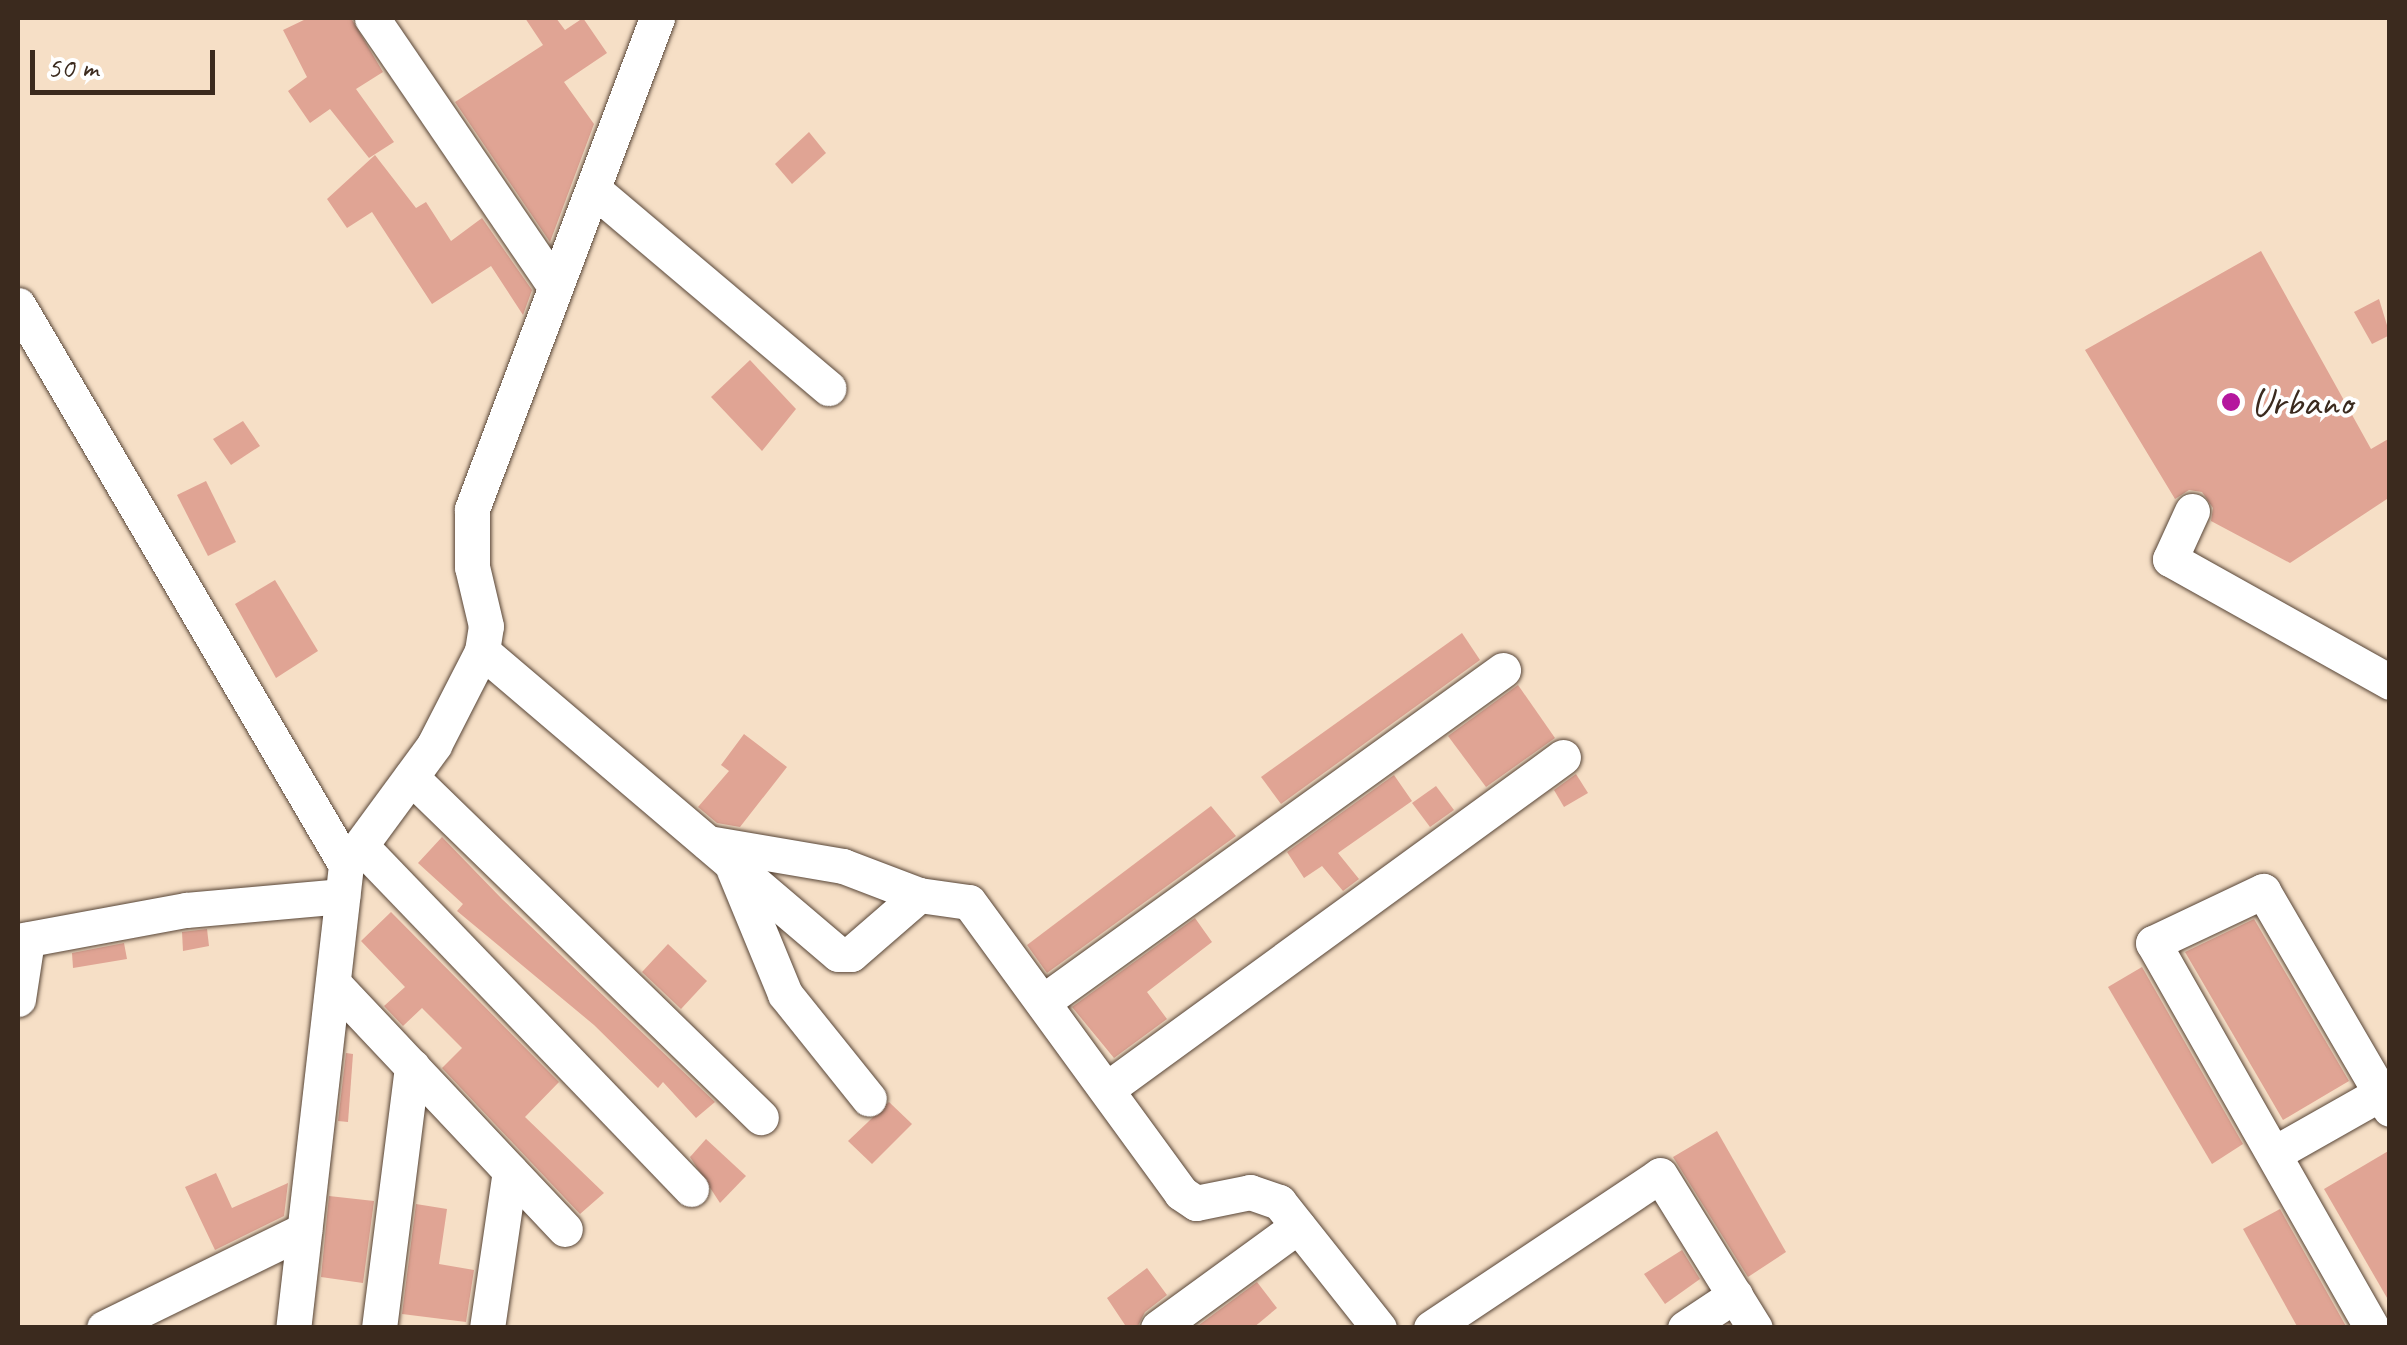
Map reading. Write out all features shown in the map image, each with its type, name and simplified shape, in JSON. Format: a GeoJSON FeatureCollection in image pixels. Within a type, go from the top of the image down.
{"type":"FeatureCollection","features":[{"type":"Feature","properties":{"kind":"street"},"geometry":{"type":"LineString","coordinates":[[372,18],[554,285]]}},
{"type":"Feature","properties":{"kind":"street"},"geometry":{"type":"LineString","coordinates":[[285,1323],[304,1230],[332,983],[350,869],[411,777],[482,651],[486,626],[472,567],[472,509],[657,18]]}},
{"type":"Feature","properties":{"kind":"street"},"geometry":{"type":"LineString","coordinates":[[594,190],[828,388]]}},
{"type":"Feature","properties":{"kind":"street"},"geometry":{"type":"LineString","coordinates":[[18,305],[350,869],[691,1189]]}},
{"type":"Feature","properties":{"kind":"street"},"geometry":{"type":"LineString","coordinates":[[2192,510],[2170,558],[2390,682]]}},
{"type":"Feature","properties":{"kind":"street"},"geometry":{"type":"LineString","coordinates":[[482,651],[842,956],[920,895]]}},
{"type":"Feature","properties":{"kind":"street"},"geometry":{"type":"LineString","coordinates":[[1044,1001],[1503,670]]}},
{"type":"Feature","properties":{"kind":"street"},"geometry":{"type":"LineString","coordinates":[[1107,1089],[1563,757]]}},
{"type":"Feature","properties":{"kind":"street"},"geometry":{"type":"LineString","coordinates":[[411,777],[761,1117]]}},
{"type":"Feature","properties":{"kind":"street"},"geometry":{"type":"LineString","coordinates":[[719,853],[843,866],[920,895],[969,902],[1188,1199],[1262,1193],[1298,1226],[1379,1328]]}},
{"type":"Feature","properties":{"kind":"street"},"geometry":{"type":"LineString","coordinates":[[719,853],[785,994],[870,1098]]}},
{"type":"Feature","properties":{"kind":"street"},"geometry":{"type":"LineString","coordinates":[[18,998],[22,941],[186,910],[350,869]]}},
{"type":"Feature","properties":{"kind":"street"},"geometry":{"type":"LineString","coordinates":[[2276,1154],[2386,1097],[2263,890],[2154,944],[2372,1328]]}},
{"type":"Feature","properties":{"kind":"street"},"geometry":{"type":"LineString","coordinates":[[332,983],[565,1229]]}},
{"type":"Feature","properties":{"kind":"street"},"geometry":{"type":"LineString","coordinates":[[380,1328],[412,1066]]}},
{"type":"Feature","properties":{"kind":"street"},"geometry":{"type":"LineString","coordinates":[[487,1328],[510,1171]]}},
{"type":"Feature","properties":{"kind":"street"},"geometry":{"type":"LineString","coordinates":[[1431,1328],[1660,1175],[1755,1328]]}},
{"type":"Feature","properties":{"kind":"street"},"geometry":{"type":"LineString","coordinates":[[1158,1328],[1298,1226]]}},
{"type":"Feature","properties":{"kind":"street"},"geometry":{"type":"LineString","coordinates":[[104,1328],[304,1230]]}},
{"type":"Feature","properties":{"kind":"street"},"geometry":{"type":"LineString","coordinates":[[1685,1328],[1735,1296]]}},
{"type":"Feature","properties":{"kind":"building"},"geometry":{"type":"Polygon","coordinates":[[[308,18],[351,18],[383,72],[356,89],[394,142],[369,158],[330,109],[310,123],[288,91],[307,77],[283,30],[308,18]]]}},
{"type":"Feature","properties":{"kind":"building"},"geometry":{"type":"Polygon","coordinates":[[[525,18],[556,18],[565,30],[583,18],[607,53],[564,82],[594,124],[550,242],[455,102],[543,45],[525,18]]]}},
{"type":"Feature","properties":{"kind":"building"},"geometry":{"type":"Polygon","coordinates":[[[809,132],[826,153],[792,184],[775,164],[809,132]]]}},
{"type":"Feature","properties":{"kind":"building"},"geometry":{"type":"Polygon","coordinates":[[[375,155],[416,208],[426,202],[451,241],[482,218],[532,290],[523,315],[491,266],[432,304],[372,212],[347,228],[327,199],[375,155]]]}},
{"type":"Feature","properties":{"kind":"building","name":"Urbano"},"geometry":{"type":"Polygon","coordinates":[[[2261,251],[2371,449],[2390,438],[2390,497],[2290,563],[2211,521],[2213,508],[2202,492],[2189,490],[2175,499],[2085,350],[2261,251]]]}},
{"type":"Feature","properties":{"kind":"building"},"geometry":{"type":"Polygon","coordinates":[[[2379,299],[2390,335],[2372,344],[2354,312],[2379,299]]]}},
{"type":"Feature","properties":{"kind":"building"},"geometry":{"type":"Polygon","coordinates":[[[750,360],[796,409],[762,451],[711,397],[750,360]]]}},
{"type":"Feature","properties":{"kind":"building"},"geometry":{"type":"Polygon","coordinates":[[[243,421],[260,446],[231,465],[213,439],[243,421]]]}},
{"type":"Feature","properties":{"kind":"building"},"geometry":{"type":"Polygon","coordinates":[[[206,481],[236,542],[208,556],[177,495],[206,481]]]}},
{"type":"Feature","properties":{"kind":"building"},"geometry":{"type":"Polygon","coordinates":[[[275,580],[318,651],[276,678],[235,604],[275,580]]]}},
{"type":"Feature","properties":{"kind":"building"},"geometry":{"type":"Polygon","coordinates":[[[1462,633],[1480,660],[1281,804],[1261,777],[1462,633]]]}},
{"type":"Feature","properties":{"kind":"building"},"geometry":{"type":"Polygon","coordinates":[[[1518,685],[1555,738],[1486,787],[1448,736],[1518,685]]]}},
{"type":"Feature","properties":{"kind":"building"},"geometry":{"type":"Polygon","coordinates":[[[744,734],[787,767],[740,827],[717,823],[698,807],[729,771],[721,765],[744,734]]]}},
{"type":"Feature","properties":{"kind":"building"},"geometry":{"type":"Polygon","coordinates":[[[1576,774],[1588,793],[1564,807],[1554,790],[1576,774]]]}},
{"type":"Feature","properties":{"kind":"building"},"geometry":{"type":"Polygon","coordinates":[[[1394,775],[1412,801],[1338,853],[1359,879],[1343,891],[1322,866],[1304,878],[1287,852],[1394,775]]]}},
{"type":"Feature","properties":{"kind":"building"},"geometry":{"type":"Polygon","coordinates":[[[1436,786],[1454,810],[1430,827],[1412,803],[1436,786]]]}},
{"type":"Feature","properties":{"kind":"building"},"geometry":{"type":"Polygon","coordinates":[[[1211,806],[1236,836],[1047,973],[1027,945],[1211,806]]]}},
{"type":"Feature","properties":{"kind":"building"},"geometry":{"type":"Polygon","coordinates":[[[442,837],[715,1102],[696,1118],[663,1082],[658,1088],[594,1025],[457,911],[463,904],[418,863],[442,837]]]}},
{"type":"Feature","properties":{"kind":"building"},"geometry":{"type":"Polygon","coordinates":[[[391,912],[559,1082],[525,1117],[604,1193],[580,1214],[442,1068],[462,1048],[422,1008],[403,1026],[384,1006],[405,987],[361,941],[391,912]]]}},
{"type":"Feature","properties":{"kind":"building"},"geometry":{"type":"Polygon","coordinates":[[[1195,918],[1212,942],[1147,992],[1167,1019],[1114,1058],[1072,1007],[1195,918]]]}},
{"type":"Feature","properties":{"kind":"building"},"geometry":{"type":"Polygon","coordinates":[[[2254,919],[2349,1081],[2283,1120],[2185,952],[2254,919]]]}},
{"type":"Feature","properties":{"kind":"building"},"geometry":{"type":"Polygon","coordinates":[[[207,929],[209,946],[183,951],[182,932],[207,929]]]}},
{"type":"Feature","properties":{"kind":"building"},"geometry":{"type":"Polygon","coordinates":[[[124,943],[127,959],[73,968],[72,953],[124,943]]]}},
{"type":"Feature","properties":{"kind":"building"},"geometry":{"type":"Polygon","coordinates":[[[668,944],[707,981],[681,1009],[642,972],[668,944]]]}},
{"type":"Feature","properties":{"kind":"building"},"geometry":{"type":"Polygon","coordinates":[[[2142,967],[2243,1144],[2212,1164],[2108,987],[2142,967]]]}},
{"type":"Feature","properties":{"kind":"building"},"geometry":{"type":"Polygon","coordinates":[[[346,1053],[353,1054],[348,1122],[338,1121],[346,1053]]]}},
{"type":"Feature","properties":{"kind":"building"},"geometry":{"type":"Polygon","coordinates":[[[889,1102],[912,1124],[872,1164],[848,1141],[889,1102]]]}},
{"type":"Feature","properties":{"kind":"building"},"geometry":{"type":"Polygon","coordinates":[[[1717,1131],[1786,1252],[1748,1277],[1673,1157],[1717,1131]]]}},
{"type":"Feature","properties":{"kind":"building"},"geometry":{"type":"Polygon","coordinates":[[[706,1139],[746,1176],[720,1203],[690,1157],[706,1139]]]}},
{"type":"Feature","properties":{"kind":"building"},"geometry":{"type":"Polygon","coordinates":[[[2390,1150],[2390,1303],[2324,1189],[2390,1150]]]}},
{"type":"Feature","properties":{"kind":"building"},"geometry":{"type":"Polygon","coordinates":[[[216,1173],[232,1208],[288,1183],[284,1216],[215,1250],[185,1187],[216,1173]]]}},
{"type":"Feature","properties":{"kind":"building"},"geometry":{"type":"Polygon","coordinates":[[[329,1196],[374,1201],[363,1283],[321,1277],[329,1196]]]}},
{"type":"Feature","properties":{"kind":"building"},"geometry":{"type":"Polygon","coordinates":[[[416,1204],[447,1209],[439,1264],[474,1270],[466,1322],[402,1314],[416,1204]]]}},
{"type":"Feature","properties":{"kind":"building"},"geometry":{"type":"Polygon","coordinates":[[[2280,1209],[2347,1328],[2298,1328],[2243,1229],[2280,1209]]]}},
{"type":"Feature","properties":{"kind":"building"},"geometry":{"type":"Polygon","coordinates":[[[1682,1250],[1700,1279],[1665,1304],[1644,1274],[1682,1250]]]}},
{"type":"Feature","properties":{"kind":"building"},"geometry":{"type":"Polygon","coordinates":[[[1147,1268],[1167,1295],[1145,1312],[1137,1328],[1127,1328],[1107,1298],[1147,1268]]]}},
{"type":"Feature","properties":{"kind":"building"},"geometry":{"type":"Polygon","coordinates":[[[1257,1282],[1277,1308],[1253,1328],[1195,1328],[1257,1282]]]}},
{"type":"Feature","properties":{"kind":"place","name":"Urbano"},"geometry":{"type":"Point","coordinates":[2231,402]}}]}
